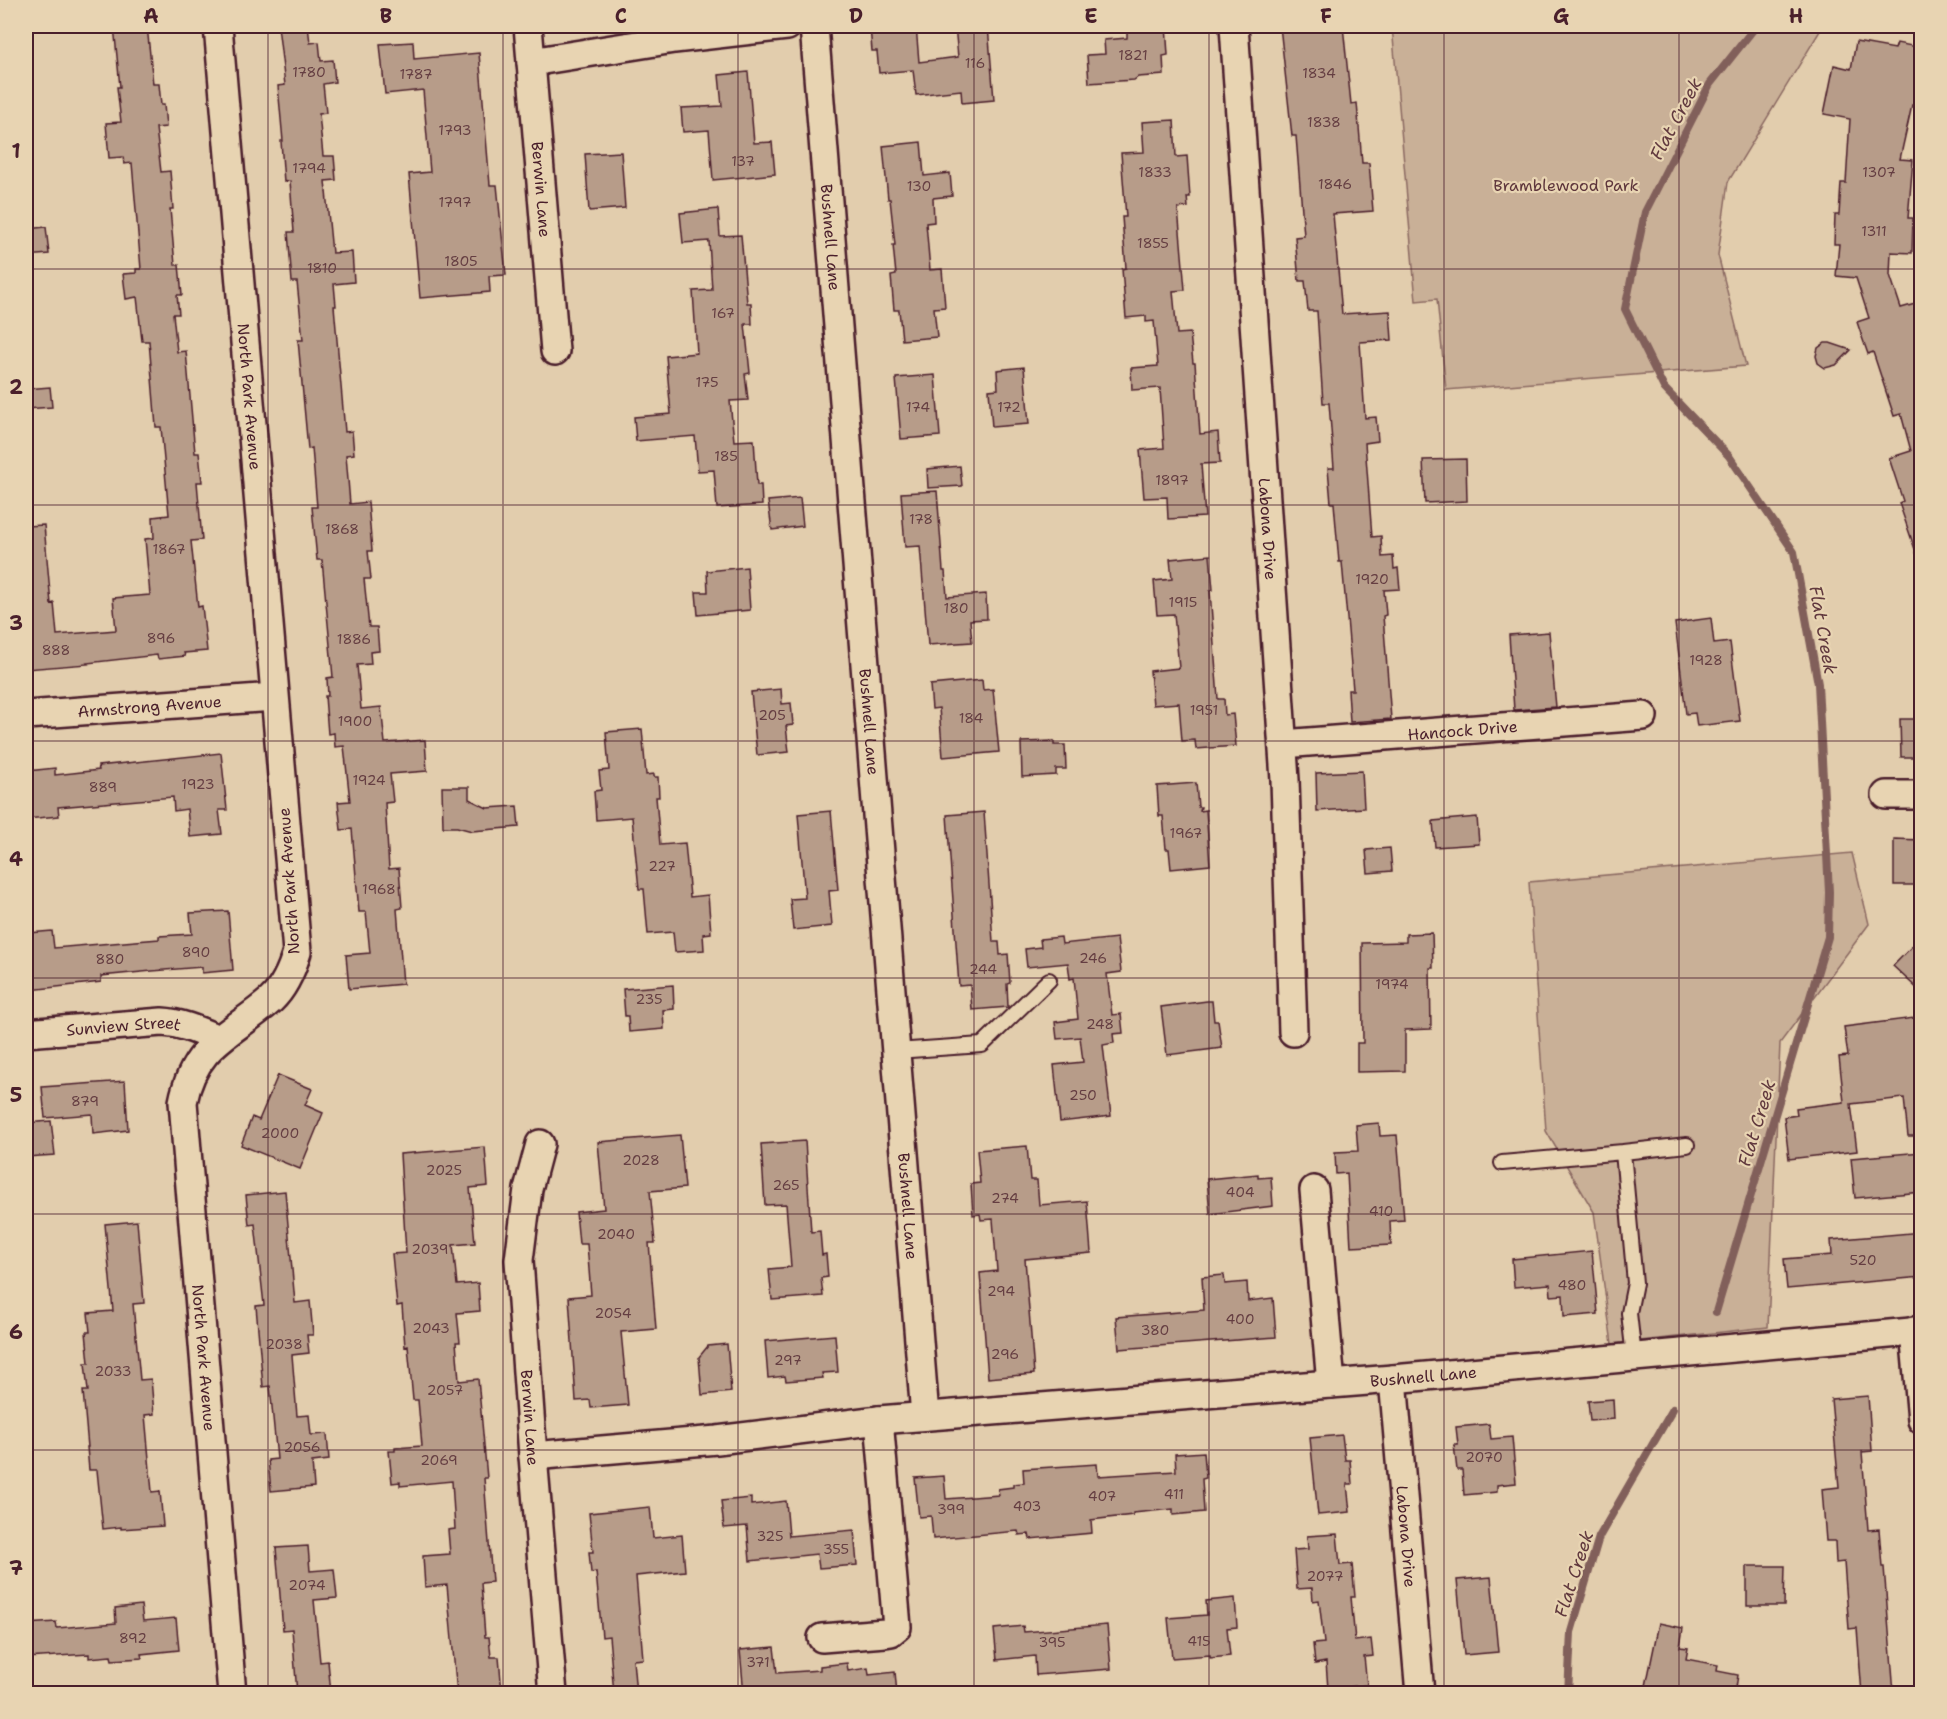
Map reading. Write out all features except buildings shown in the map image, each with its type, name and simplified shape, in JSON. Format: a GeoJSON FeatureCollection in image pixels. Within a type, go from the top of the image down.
{"type":"FeatureCollection","features":[{"type":"Feature","properties":{"kind":"street","name":"North Park Avenue"},"geometry":{"type":"LineString","coordinates":[[218,26],[297,952],[293,967],[272,999],[218,1039],[195,1066],[186,1086],[183,1102],[232,1694]]}},
{"type":"Feature","properties":{"kind":"street","name":"Berwin Lane"},"geometry":{"type":"LineString","coordinates":[[528,26],[555,351]]}},
{"type":"Feature","properties":{"kind":"street"},"geometry":{"type":"LineString","coordinates":[[531,62],[674,39],[787,26]]}},
{"type":"Feature","properties":{"kind":"street","name":"Bushnell Lane"},"geometry":{"type":"LineString","coordinates":[[814,26],[925,1416]]}},
{"type":"Feature","properties":{"kind":"street","name":"Labona Drive"},"geometry":{"type":"LineString","coordinates":[[1234,26],[1283,744],[1293,1032]]}},
{"type":"Feature","properties":{"kind":"street","name":"Armstrong Avenue"},"geometry":{"type":"LineString","coordinates":[[26,715],[274,697]]}},
{"type":"Feature","properties":{"kind":"street","name":"Hancock Drive"},"geometry":{"type":"LineString","coordinates":[[1283,744],[1643,716]]}},
{"type":"Feature","properties":{"kind":"street"},"geometry":{"type":"LineString","coordinates":[[1886,795],[1922,795]]}},
{"type":"Feature","properties":{"kind":"street","name":"Sunview Street"},"geometry":{"type":"LineString","coordinates":[[26,1033],[162,1022],[189,1026],[218,1039]]}},
{"type":"Feature","properties":{"kind":"street","name":"Berwin Lane"},"geometry":{"type":"LineString","coordinates":[[540,1144],[528,1189],[519,1260],[533,1456],[554,1694]]}},
{"type":"Feature","properties":{"kind":"street"},"geometry":{"type":"LineString","coordinates":[[1314,1190],[1331,1384]]}},
{"type":"Feature","properties":{"kind":"street"},"geometry":{"type":"LineString","coordinates":[[1918,1331],[1922,1420]]}},
{"type":"Feature","properties":{"kind":"street","name":"Bushnell Lane"},"geometry":{"type":"LineString","coordinates":[[533,1456],[717,1440],[879,1420],[1393,1379],[1918,1331]]}},
{"type":"Feature","properties":{"kind":"street","name":"Labona Drive"},"geometry":{"type":"LineString","coordinates":[[1393,1379],[1420,1694]]}},
{"type":"Feature","properties":{"kind":"street"},"geometry":{"type":"LineString","coordinates":[[822,1638],[885,1633],[897,1627],[879,1420]]}},
{"type":"Feature","properties":{"kind":"lane"},"geometry":{"type":"LineString","coordinates":[[896,1052],[982,1045],[1049,980]]}},
{"type":"Feature","properties":{"kind":"lane"},"geometry":{"type":"LineString","coordinates":[[1502,1163],[1687,1145]]}},
{"type":"Feature","properties":{"kind":"lane"},"geometry":{"type":"LineString","coordinates":[[1623,1152],[1635,1283],[1629,1314],[1634,1357]]}},
{"type":"Feature","properties":{"kind":"green space","name":"Bramblewood Park"},"geometry":{"type":"Polygon","coordinates":[[[1392,26],[1823,26],[1728,182],[1718,255],[1746,366],[1446,390],[1437,299],[1416,301],[1392,26]]]}},
{"type":"Feature","properties":{"kind":"green space"},"geometry":{"type":"Polygon","coordinates":[[[1852,853],[1869,924],[1780,1043],[1768,1327],[1612,1344],[1594,1212],[1546,1131],[1529,882],[1852,853]]]}},
{"type":"Feature","properties":{"kind":"waterway","name":"Flat Creek"},"geometry":{"type":"LineString","coordinates":[[1716,1312],[1828,937],[1829,892],[1818,684],[1794,552],[1729,456],[1664,388],[1625,309],[1645,212],[1710,84],[1756,26]]}},
{"type":"Feature","properties":{"kind":"waterway","name":"Flat Creek"},"geometry":{"type":"LineString","coordinates":[[1568,1694],[1571,1632],[1599,1537],[1673,1409]]}}]}
